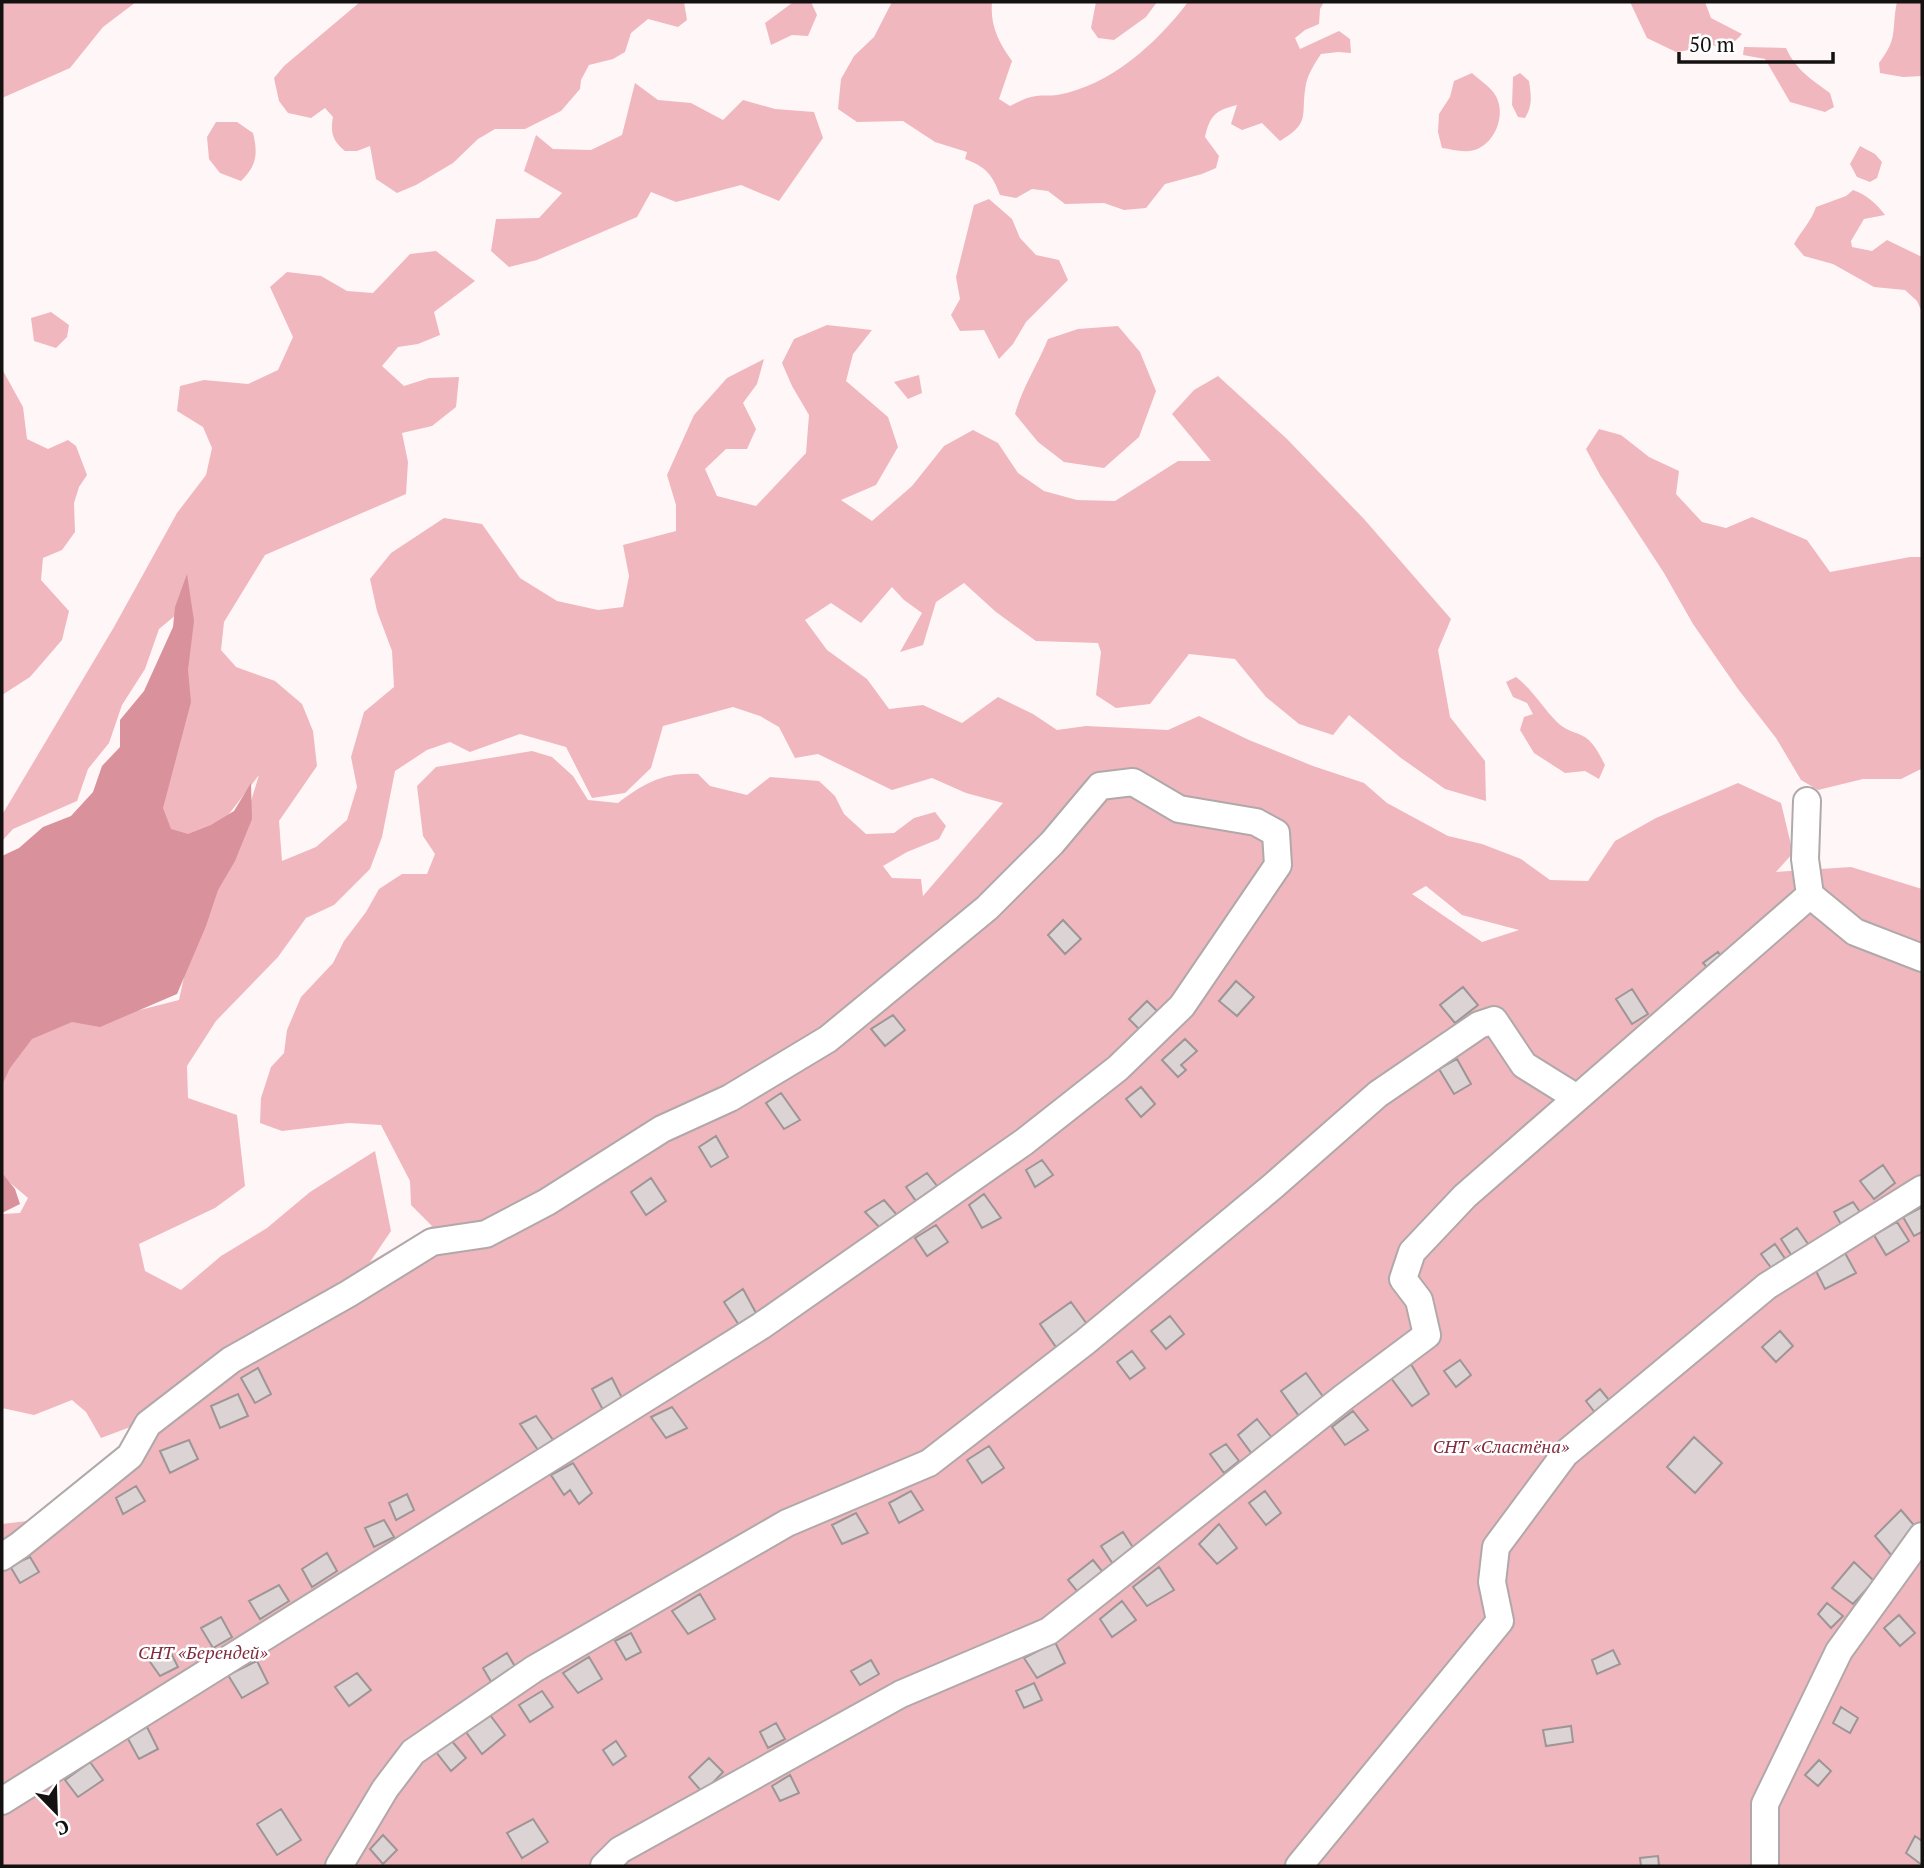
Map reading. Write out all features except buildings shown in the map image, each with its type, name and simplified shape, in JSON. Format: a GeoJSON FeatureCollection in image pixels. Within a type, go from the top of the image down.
{"type":"FeatureCollection","features":[{"type":"Feature","properties":{"kind":"lane"},"geometry":{"type":"LineString","coordinates":[[2,1557],[130,1456],[148,1424],[231,1360],[348,1294],[432,1242],[486,1234],[547,1202],[662,1129],[730,1098],[828,1039],[987,908],[1052,844],[1100,786],[1133,782],[1179,809],[1256,822],[1276,833],[1278,865],[1182,1006],[1118,1068],[1024,1142],[761,1326],[2,1801]]}},
{"type":"Feature","properties":{"kind":"lane"},"geometry":{"type":"LineString","coordinates":[[1807,802],[1805,859],[1810,895],[1854,932],[1922,958]]}},
{"type":"Feature","properties":{"kind":"lane"},"geometry":{"type":"LineString","coordinates":[[604,1866],[620,1850],[901,1694],[1049,1632],[1344,1396],[1427,1335],[1419,1300],[1402,1279],[1412,1252],[1465,1196],[1810,895]]}},
{"type":"Feature","properties":{"kind":"lane"},"geometry":{"type":"LineString","coordinates":[[339,1866],[385,1789],[413,1752],[534,1669],[787,1523],[929,1463],[1085,1342],[1262,1195],[1378,1094],[1479,1025],[1494,1020],[1524,1065],[1577,1098]]}},
{"type":"Feature","properties":{"kind":"lane"},"geometry":{"type":"LineString","coordinates":[[1299,1866],[1500,1621],[1492,1582],[1496,1547],[1565,1454],[1767,1286],[1922,1189]]}},
{"type":"Feature","properties":{"kind":"lane"},"geometry":{"type":"LineString","coordinates":[[1765,1866],[1765,1804],[1839,1651],[1922,1536]]}},
{"type":"Feature","properties":{"kind":"green space"},"geometry":{"type":"Polygon","coordinates":[[[2,2],[136,2],[103,27],[70,68],[2,98],[2,2]]]}},
{"type":"Feature","properties":{"kind":"green space"},"geometry":{"type":"Polygon","coordinates":[[[360,2],[684,2],[687,20],[678,27],[648,19],[631,33],[625,52],[613,59],[589,65],[581,80],[580,89],[561,111],[525,129],[495,129],[478,139],[453,163],[397,193],[376,179],[370,146],[357,151],[345,151],[338,144],[332,132],[333,117],[325,108],[311,118],[288,113],[279,101],[274,78],[284,66],[360,2]]]}},
{"type":"Feature","properties":{"kind":"green space"},"geometry":{"type":"Polygon","coordinates":[[[811,2],[817,15],[808,36],[792,35],[771,45],[765,23],[792,3],[811,2]]]}},
{"type":"Feature","properties":{"kind":"green space"},"geometry":{"type":"Polygon","coordinates":[[[892,2],[992,2],[996,33],[1012,61],[999,99],[1010,106],[1033,97],[1077,90],[1114,72],[1131,61],[1162,33],[1188,2],[1324,2],[1320,9],[1319,24],[1295,38],[1300,49],[1339,31],[1350,39],[1351,53],[1321,54],[1307,80],[1301,123],[1280,141],[1262,123],[1242,130],[1231,124],[1237,105],[1230,107],[1215,115],[1209,123],[1205,137],[1219,156],[1216,168],[1165,184],[1146,208],[1124,210],[1104,203],[1065,204],[1048,191],[1032,189],[1016,198],[1000,195],[987,172],[965,159],[967,152],[935,142],[903,121],[857,122],[838,109],[841,79],[854,56],[874,37],[892,2]]]}},
{"type":"Feature","properties":{"kind":"green space"},"geometry":{"type":"Polygon","coordinates":[[[1096,2],[1157,2],[1146,17],[1114,40],[1098,38],[1091,28],[1096,2]]]}},
{"type":"Feature","properties":{"kind":"green space"},"geometry":{"type":"Polygon","coordinates":[[[1630,2],[1705,2],[1711,18],[1742,34],[1726,45],[1707,44],[1676,52],[1647,38],[1630,2]]]}},
{"type":"Feature","properties":{"kind":"green space"},"geometry":{"type":"Polygon","coordinates":[[[1897,2],[1922,2],[1922,76],[1903,77],[1880,73],[1879,63],[1892,40],[1897,2]]]}},
{"type":"Feature","properties":{"kind":"green space"},"geometry":{"type":"Polygon","coordinates":[[[1744,47],[1786,48],[1799,68],[1830,93],[1834,107],[1825,112],[1790,102],[1765,59],[1743,55],[1744,47]]]}},
{"type":"Feature","properties":{"kind":"green space"},"geometry":{"type":"Polygon","coordinates":[[[1472,73],[1491,89],[1496,97],[1500,109],[1498,125],[1490,140],[1477,149],[1462,151],[1442,148],[1438,132],[1439,114],[1450,97],[1454,81],[1472,73]]]}},
{"type":"Feature","properties":{"kind":"green space"},"geometry":{"type":"Polygon","coordinates":[[[1520,73],[1529,81],[1530,104],[1525,118],[1518,117],[1512,105],[1513,77],[1520,73]]]}},
{"type":"Feature","properties":{"kind":"green space"},"geometry":{"type":"Polygon","coordinates":[[[635,83],[658,100],[691,103],[723,120],[743,100],[775,109],[814,112],[823,138],[779,201],[741,185],[676,202],[651,192],[637,217],[537,260],[509,267],[491,251],[496,219],[539,218],[562,193],[524,171],[536,135],[553,149],[591,150],[622,135],[635,83]]]}},
{"type":"Feature","properties":{"kind":"green space"},"geometry":{"type":"Polygon","coordinates":[[[216,122],[237,122],[253,133],[255,159],[241,181],[220,173],[209,159],[207,137],[216,122]]]}},
{"type":"Feature","properties":{"kind":"green space"},"geometry":{"type":"Polygon","coordinates":[[[1860,146],[1875,154],[1882,162],[1877,178],[1870,182],[1857,177],[1850,164],[1860,146]]]}},
{"type":"Feature","properties":{"kind":"green space"},"geometry":{"type":"Polygon","coordinates":[[[1853,190],[1871,200],[1885,215],[1864,219],[1851,241],[1852,247],[1872,251],[1887,240],[1922,257],[1922,312],[1917,301],[1905,290],[1874,287],[1833,264],[1804,256],[1794,244],[1816,207],[1846,196],[1853,190]]]}},
{"type":"Feature","properties":{"kind":"green space"},"geometry":{"type":"Polygon","coordinates":[[[989,199],[1012,219],[1020,238],[1036,255],[1059,260],[1068,280],[1026,322],[1013,344],[999,359],[984,330],[960,331],[951,315],[960,299],[956,277],[974,205],[989,199]]]}},
{"type":"Feature","properties":{"kind":"green space"},"geometry":{"type":"Polygon","coordinates":[[[436,251],[475,281],[434,312],[440,335],[418,344],[398,347],[382,366],[404,386],[429,378],[459,377],[456,407],[432,426],[402,433],[408,462],[406,494],[265,555],[224,622],[221,650],[236,667],[275,681],[302,704],[313,731],[317,766],[279,821],[282,861],[316,847],[347,820],[357,787],[351,757],[364,712],[394,687],[392,651],[377,611],[370,579],[391,553],[444,518],[482,524],[520,578],[557,601],[598,610],[623,607],[629,576],[623,545],[676,531],[676,505],[667,475],[694,415],[727,378],[764,359],[757,384],[743,403],[756,429],[747,449],[726,449],[705,469],[717,496],[756,506],[806,453],[809,415],[782,363],[794,339],[827,325],[872,330],[853,354],[846,381],[888,417],[898,447],[876,485],[841,500],[872,521],[912,486],[944,446],[973,430],[998,443],[1018,473],[1044,491],[1077,500],[1115,501],[1178,461],[1211,461],[1172,414],[1194,390],[1218,376],[1287,439],[1364,519],[1451,619],[1438,650],[1450,717],[1485,761],[1486,801],[1445,789],[1401,758],[1349,715],[1333,735],[1299,724],[1266,697],[1235,659],[1189,654],[1150,704],[1116,708],[1096,695],[1101,652],[1098,643],[1036,641],[996,612],[964,583],[936,602],[923,645],[900,652],[922,613],[892,587],[861,623],[831,603],[805,620],[827,650],[867,679],[889,709],[923,705],[962,723],[998,697],[1033,714],[1057,730],[1086,726],[1168,730],[1199,716],[1313,766],[1364,783],[1387,803],[1448,836],[1482,844],[1521,859],[1550,880],[1588,881],[1615,841],[1656,818],[1738,783],[1781,803],[1793,853],[1776,872],[1851,867],[1922,889],[1922,1866],[2,1866],[2,1524],[52,1518],[149,1420],[101,1438],[86,1412],[72,1400],[34,1415],[2,1408],[2,1214],[20,1213],[28,1198],[2,1176],[2,1069],[27,1035],[71,1017],[105,1019],[179,1000],[196,921],[245,821],[259,775],[212,836],[187,847],[160,827],[189,604],[159,629],[145,669],[122,705],[109,743],[88,769],[77,801],[13,829],[2,841],[2,815],[114,627],[177,513],[206,475],[212,448],[203,427],[177,411],[180,386],[204,380],[248,384],[278,370],[293,337],[270,287],[287,272],[321,276],[347,291],[373,293],[410,254],[436,251]],[[733,707],[663,726],[651,768],[625,793],[592,798],[566,747],[520,734],[470,752],[450,742],[427,750],[395,771],[382,837],[370,869],[334,905],[306,918],[278,957],[216,1021],[187,1066],[188,1098],[237,1115],[245,1186],[215,1208],[139,1244],[145,1271],[181,1290],[221,1256],[267,1228],[310,1192],[375,1151],[391,1231],[370,1262],[432,1226],[411,1205],[410,1181],[381,1125],[349,1123],[282,1131],[260,1123],[261,1098],[271,1067],[284,1053],[287,1030],[301,997],[333,963],[344,941],[379,889],[402,874],[427,874],[435,854],[423,836],[417,786],[436,767],[532,751],[552,757],[573,776],[588,800],[618,803],[655,780],[675,775],[698,774],[710,786],[747,795],[770,777],[819,781],[835,796],[844,814],[866,834],[894,833],[914,818],[935,812],[946,826],[939,839],[907,852],[883,866],[892,878],[921,879],[923,896],[1003,803],[966,793],[932,778],[892,790],[818,754],[795,758],[779,727],[760,716],[733,707]],[[1426,886],[1412,894],[1482,942],[1519,930],[1462,915],[1426,886]]]}},
{"type":"Feature","properties":{"kind":"green space"},"geometry":{"type":"Polygon","coordinates":[[[51,312],[69,325],[67,337],[56,348],[34,341],[31,318],[51,312]]]}},
{"type":"Feature","properties":{"kind":"green space"},"geometry":{"type":"Polygon","coordinates":[[[1118,326],[1140,352],[1156,391],[1139,437],[1104,468],[1064,462],[1038,442],[1015,414],[1022,394],[1048,339],[1078,329],[1118,326]]]}},
{"type":"Feature","properties":{"kind":"green space"},"geometry":{"type":"Polygon","coordinates":[[[2,369],[23,407],[27,439],[48,449],[68,440],[76,446],[87,475],[79,487],[74,503],[75,532],[62,550],[43,558],[41,580],[69,611],[62,640],[30,677],[2,695],[2,369]]]}},
{"type":"Feature","properties":{"kind":"green space"},"geometry":{"type":"Polygon","coordinates":[[[919,375],[922,393],[908,399],[894,382],[919,375]]]}},
{"type":"Feature","properties":{"kind":"green space"},"geometry":{"type":"Polygon","coordinates":[[[1599,429],[1621,435],[1649,457],[1679,471],[1676,494],[1702,522],[1726,528],[1752,517],[1807,540],[1830,572],[1922,557],[1922,770],[1901,779],[1863,779],[1818,790],[1801,780],[1776,738],[1693,624],[1664,573],[1600,475],[1586,449],[1599,429]]]}},
{"type":"Feature","properties":{"kind":"green space"},"geometry":{"type":"Polygon","coordinates":[[[1516,677],[1560,725],[1585,737],[1592,744],[1605,765],[1599,779],[1585,771],[1565,773],[1534,753],[1520,730],[1524,717],[1533,714],[1527,703],[1513,697],[1506,682],[1516,677]]]}},
{"type":"Feature","properties":{"kind":"shaded area"},"geometry":{"type":"Polygon","coordinates":[[[187,574],[194,621],[188,670],[191,702],[163,808],[171,829],[188,834],[211,825],[234,811],[251,783],[252,819],[235,861],[218,890],[177,994],[100,1027],[72,1022],[32,1039],[10,1068],[2,1085],[2,856],[19,848],[43,827],[71,816],[93,792],[102,766],[120,747],[120,720],[144,691],[173,627],[175,607],[187,574]]]}},
{"type":"Feature","properties":{"kind":"shaded area"},"geometry":{"type":"Polygon","coordinates":[[[2,1173],[15,1189],[20,1204],[2,1213],[2,1173]]]}},
{"type":"Feature","properties":{"kind":"park label","name":"СНТ «Сластёна»"},"geometry":{"type":"Point","coordinates":[1501,1447]}},
{"type":"Feature","properties":{"kind":"park label","name":"СНТ «Берендей»"},"geometry":{"type":"Point","coordinates":[203,1653]}}]}
